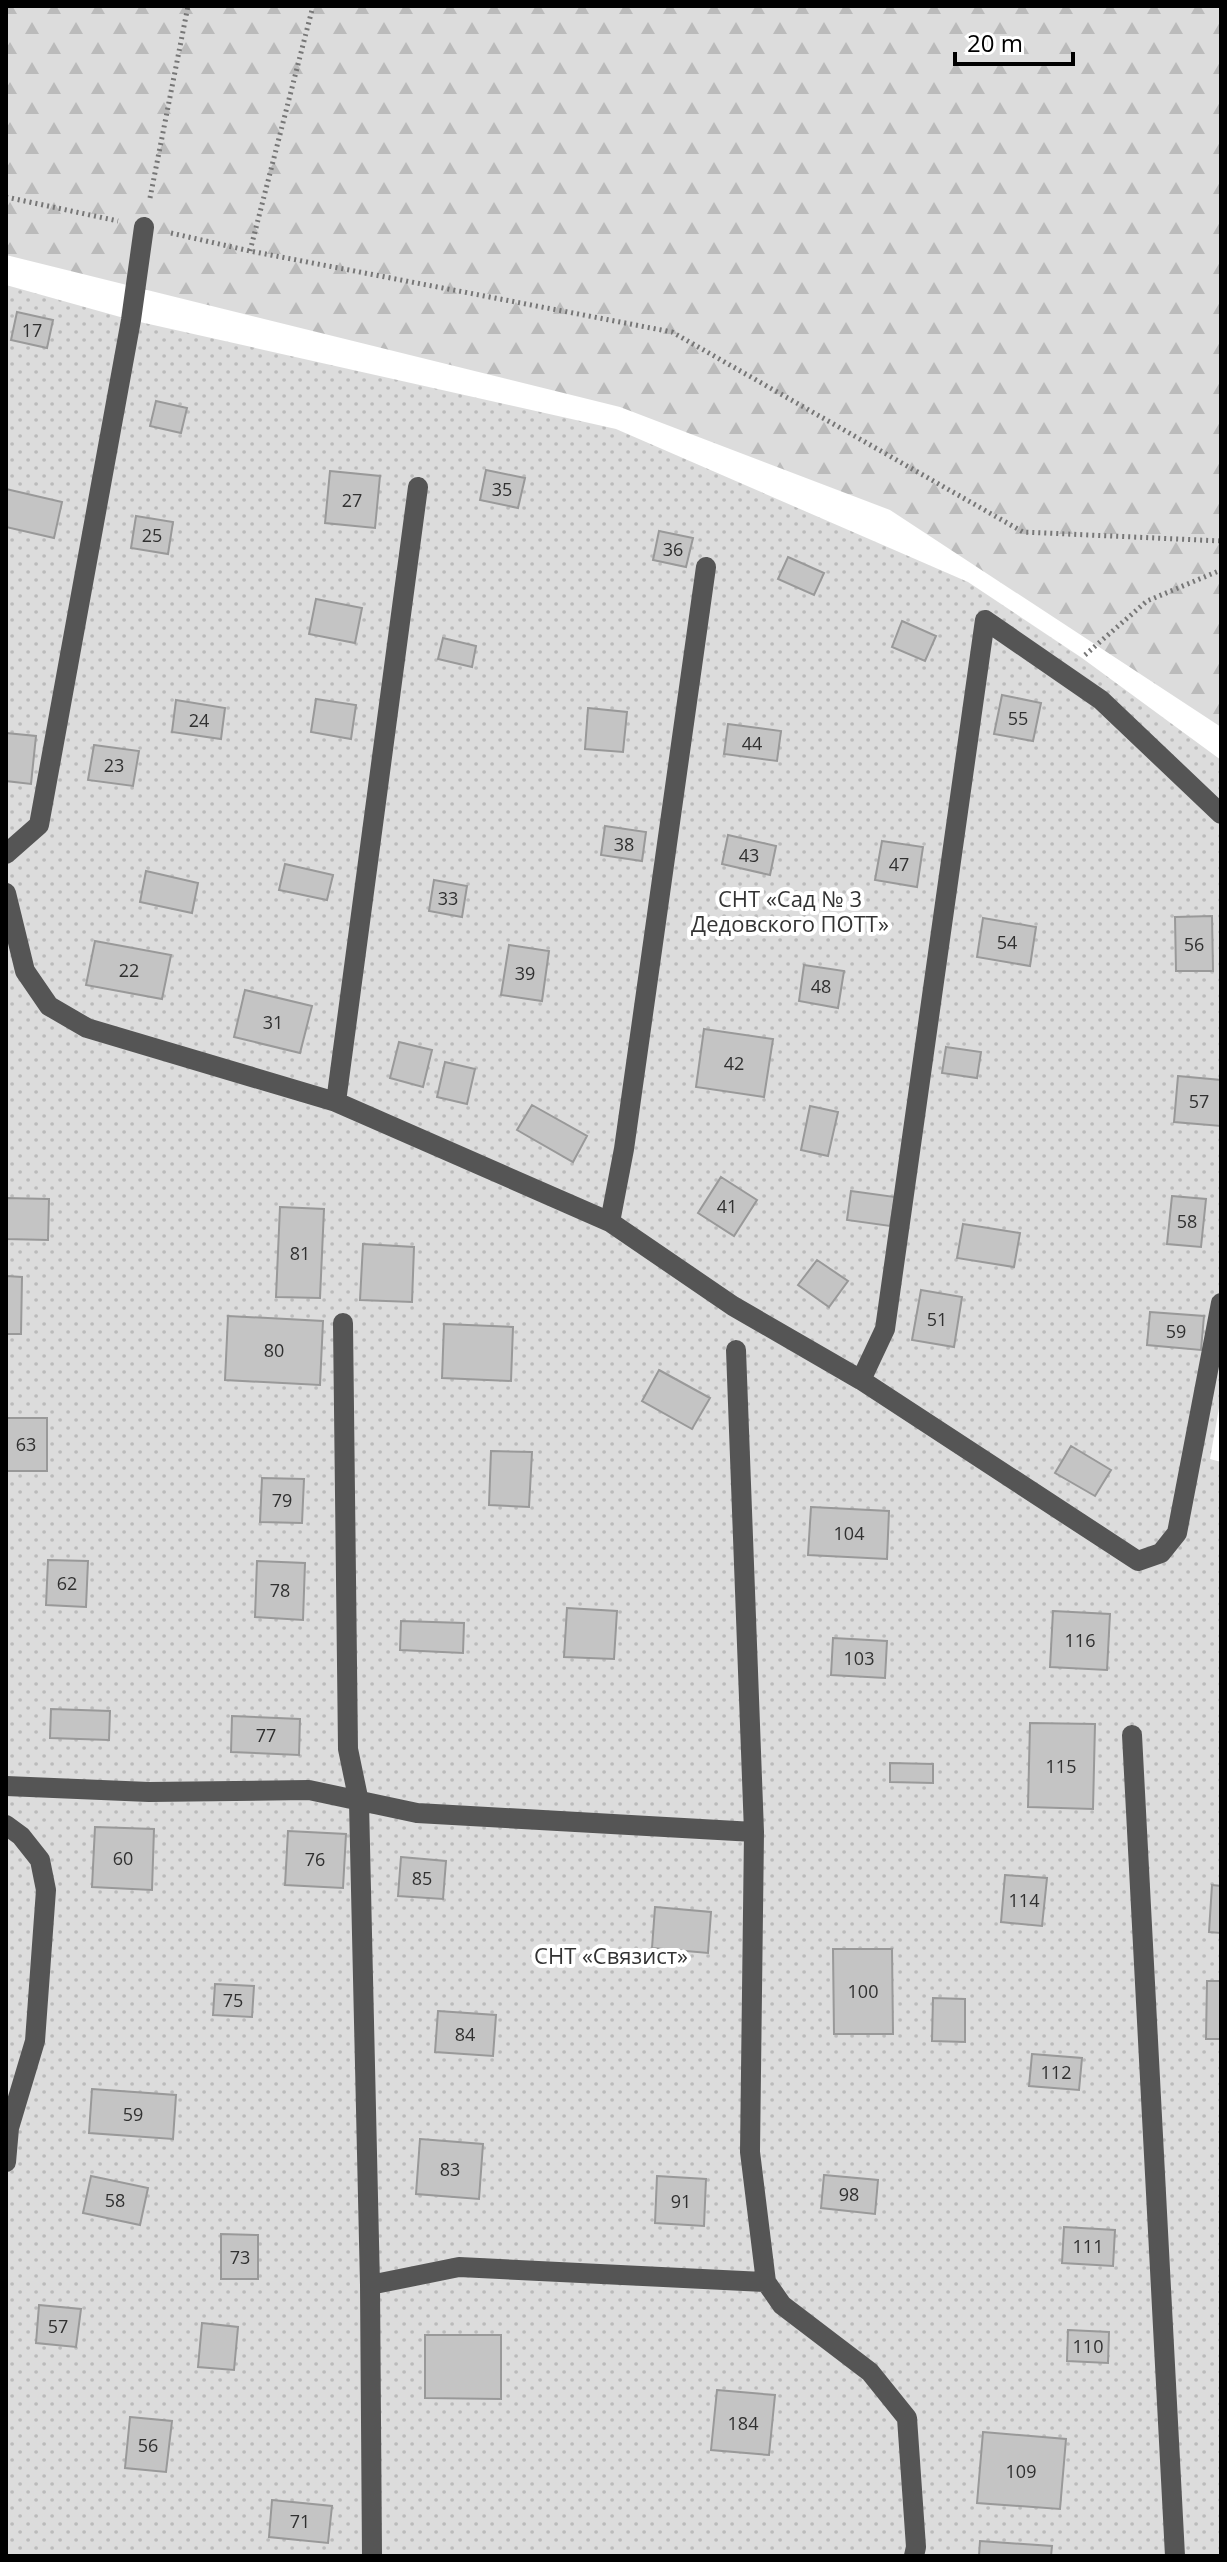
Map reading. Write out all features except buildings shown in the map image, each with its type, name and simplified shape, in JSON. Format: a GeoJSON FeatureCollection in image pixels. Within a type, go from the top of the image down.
{"type":"FeatureCollection","features":[{"type":"Feature","properties":{"kind":"street"},"geometry":{"type":"LineString","coordinates":[[6,854],[39,825],[131,320],[144,227]]}},
{"type":"Feature","properties":{"kind":"street"},"geometry":{"type":"LineString","coordinates":[[336,1102],[418,487]]}},
{"type":"Feature","properties":{"kind":"street"},"geometry":{"type":"LineString","coordinates":[[610,1222],[624,1149],[706,567]]}},
{"type":"Feature","properties":{"kind":"street"},"geometry":{"type":"LineString","coordinates":[[861,1380],[885,1329],[985,620],[1101,700],[1221,814]]}},
{"type":"Feature","properties":{"kind":"street"},"geometry":{"type":"LineString","coordinates":[[6,893],[25,971],[49,1006],[87,1028],[336,1102],[610,1222],[733,1306],[861,1380],[1138,1561],[1161,1553],[1177,1533],[1221,1303]]}},
{"type":"Feature","properties":{"kind":"street"},"geometry":{"type":"LineString","coordinates":[[343,1323],[348,1749],[359,1802],[370,2285],[372,2556]]}},
{"type":"Feature","properties":{"kind":"street"},"geometry":{"type":"LineString","coordinates":[[736,1350],[754,1832],[750,2152],[766,2282],[782,2305],[870,2372],[907,2418],[916,2547],[914,2556]]}},
{"type":"Feature","properties":{"kind":"street"},"geometry":{"type":"LineString","coordinates":[[1132,1735],[1175,2556]]}},
{"type":"Feature","properties":{"kind":"street"},"geometry":{"type":"LineString","coordinates":[[6,1786],[149,1792],[309,1790],[417,1813],[754,1832]]}},
{"type":"Feature","properties":{"kind":"street"},"geometry":{"type":"LineString","coordinates":[[6,1825],[21,1836],[40,1860],[46,1890],[35,2041],[9,2128],[6,2162]]}},
{"type":"Feature","properties":{"kind":"street"},"geometry":{"type":"LineString","coordinates":[[370,2285],[459,2267],[766,2282]]}},
{"type":"Feature","properties":{"kind":"path"},"geometry":{"type":"LineString","coordinates":[[144,227],[188,6]]}},
{"type":"Feature","properties":{"kind":"path"},"geometry":{"type":"LineString","coordinates":[[250,251],[313,6]]}},
{"type":"Feature","properties":{"kind":"path"},"geometry":{"type":"LineString","coordinates":[[6,197],[250,251],[672,332],[1023,532],[1221,541]]}},
{"type":"Feature","properties":{"kind":"path"},"geometry":{"type":"LineString","coordinates":[[1065,675],[1147,601],[1221,570]]}},
{"type":"Feature","properties":{"kind":"green space"},"geometry":{"type":"Polygon","coordinates":[[[6,6],[1221,6],[1221,727],[890,510],[620,407],[6,255],[6,6]]]}},
{"type":"Feature","properties":{"kind":"green space","name":"СНТ «Связист»"},"geometry":{"type":"Polygon","coordinates":[[[6,285],[131,320],[616,429],[968,582],[1082,658],[1221,760],[1221,1396],[1210,1459],[1221,1462],[1221,2556],[6,2556],[6,285]]]}},
{"type":"Feature","properties":{"kind":"park label","name":"СНТ «Сад № 3 Дедовского ПОТТ»"},"geometry":{"type":"Point","coordinates":[790,910]}}]}
